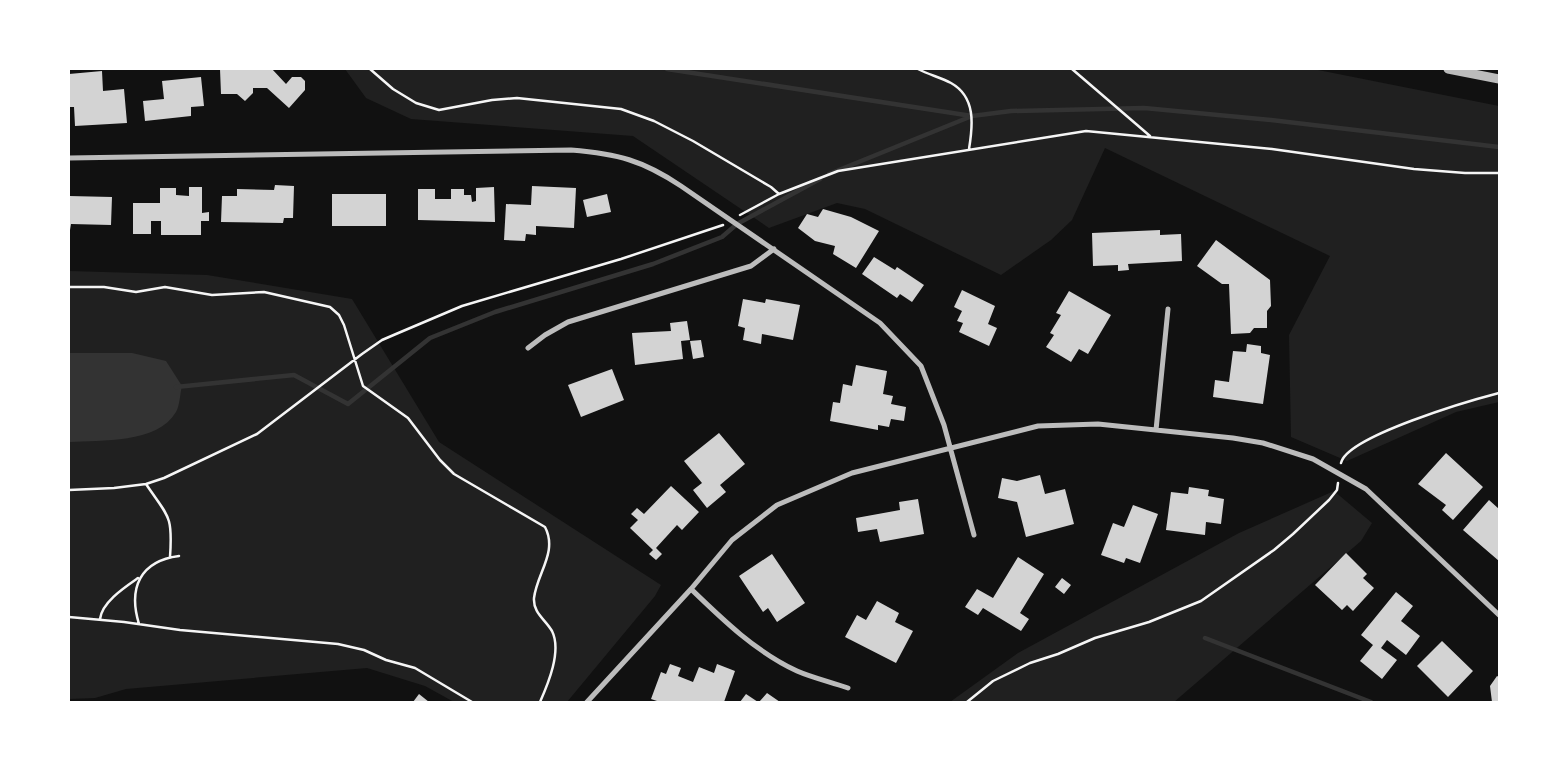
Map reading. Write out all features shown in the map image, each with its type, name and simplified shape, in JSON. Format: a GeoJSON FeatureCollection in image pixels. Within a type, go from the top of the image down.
{"type":"FeatureCollection","features":[{"type":"Feature","properties":{"kind":"street"},"geometry":{"type":"LineString","coordinates":[[1448,69],[1499,79]]}},
{"type":"Feature","properties":{"kind":"street"},"geometry":{"type":"LineString","coordinates":[[69,158],[571,150],[630,158],[656,170],[880,322],[921,366],[950,450],[974,535]]}},
{"type":"Feature","properties":{"kind":"street"},"geometry":{"type":"LineString","coordinates":[[528,348],[545,335],[568,322],[751,266],[774,249]]}},
{"type":"Feature","properties":{"kind":"street"},"geometry":{"type":"LineString","coordinates":[[1156,430],[1168,309]]}},
{"type":"Feature","properties":{"kind":"street"},"geometry":{"type":"LineString","coordinates":[[587,702],[691,589],[732,540],[785,501],[852,473],[950,450],[1038,426],[1098,424],[1156,430],[1263,443],[1314,458],[1340,472],[1376,498],[1499,615]]}},
{"type":"Feature","properties":{"kind":"street"},"geometry":{"type":"LineString","coordinates":[[691,589],[752,645],[775,660],[798,671],[848,688]]}},
{"type":"Feature","properties":{"kind":"path"},"geometry":{"type":"LineString","coordinates":[[370,69],[393,89],[416,102],[439,110],[492,100],[517,98],[597,105],[629,111],[654,121],[693,141],[771,187],[779,194]]}},
{"type":"Feature","properties":{"kind":"path"},"geometry":{"type":"LineString","coordinates":[[918,69],[952,83],[963,92],[969,101],[972,127],[969,149]]}},
{"type":"Feature","properties":{"kind":"path"},"geometry":{"type":"LineString","coordinates":[[1072,69],[1151,137]]}},
{"type":"Feature","properties":{"kind":"path"},"geometry":{"type":"LineString","coordinates":[[69,287],[104,287],[136,292],[165,287],[212,295],[264,292],[330,307],[339,315],[344,324],[363,386],[408,418],[440,460],[454,474],[540,522],[549,535],[549,553],[536,588],[535,606],[552,631],[556,649],[540,702]]}},
{"type":"Feature","properties":{"kind":"path"},"geometry":{"type":"LineString","coordinates":[[968,702],[993,681],[1030,663],[1058,654],[1095,638],[1172,614],[1201,602],[1274,550],[1312,517],[1337,490],[1342,459],[1346,455],[1383,433],[1460,403],[1499,393]]}},
{"type":"Feature","properties":{"kind":"path"},"geometry":{"type":"LineString","coordinates":[[146,484],[165,509],[170,520],[170,557]]}},
{"type":"Feature","properties":{"kind":"path"},"geometry":{"type":"LineString","coordinates":[[100,619],[103,610],[116,596],[139,577],[159,562],[170,557],[179,556]]}},
{"type":"Feature","properties":{"kind":"path"},"geometry":{"type":"LineString","coordinates":[[138,624],[136,593],[139,577]]}},
{"type":"Feature","properties":{"kind":"path"},"geometry":{"type":"LineString","coordinates":[[69,617],[100,619],[180,630],[314,641],[364,650],[386,660],[415,668],[472,702]]}},
{"type":"Feature","properties":{"kind":"shaded area"},"geometry":{"type":"Polygon","coordinates":[[[345,69],[1313,69],[1499,106],[1499,402],[1456,412],[1347,461],[1291,437],[1289,335],[1330,256],[1105,148],[1072,220],[1051,240],[1001,275],[865,209],[837,203],[769,228],[633,136],[411,119],[366,98],[345,69]]]}},
{"type":"Feature","properties":{"kind":"shaded area"},"geometry":{"type":"Polygon","coordinates":[[[69,271],[207,275],[352,299],[439,442],[661,585],[655,596],[567,702],[454,702],[425,686],[367,668],[126,689],[95,698],[69,699],[69,271]]]}},
{"type":"Feature","properties":{"kind":"shaded area"},"geometry":{"type":"Polygon","coordinates":[[[69,353],[132,353],[166,361],[182,386],[176,412],[156,430],[142,435],[112,440],[69,442],[69,353]]]}},
{"type":"Feature","properties":{"kind":"shaded area"},"geometry":{"type":"Polygon","coordinates":[[[1334,491],[1372,523],[1361,541],[1174,702],[950,702],[1018,653],[1239,533],[1334,491]]]}},
{"type":"Feature","properties":{"kind":"building"},"geometry":{"type":"Polygon","coordinates":[[[220,69],[272,69],[286,84],[292,77],[301,77],[305,81],[305,90],[289,108],[267,88],[253,88],[253,93],[245,101],[237,94],[221,94],[220,69]]]}},
{"type":"Feature","properties":{"kind":"building"},"geometry":{"type":"Polygon","coordinates":[[[102,71],[103,91],[124,89],[127,123],[75,126],[74,107],[69,107],[69,74],[102,71]]]}},
{"type":"Feature","properties":{"kind":"building"},"geometry":{"type":"Polygon","coordinates":[[[201,77],[204,106],[191,107],[191,116],[145,121],[143,101],[164,99],[162,81],[201,77]]]}},
{"type":"Feature","properties":{"kind":"building"},"geometry":{"type":"Polygon","coordinates":[[[275,185],[294,186],[293,218],[284,218],[283,223],[221,222],[222,196],[237,196],[237,189],[274,190],[275,185]]]}},
{"type":"Feature","properties":{"kind":"building"},"geometry":{"type":"Polygon","coordinates":[[[532,186],[576,188],[574,228],[536,226],[536,235],[526,234],[525,241],[504,240],[506,204],[531,205],[532,186]]]}},
{"type":"Feature","properties":{"kind":"building"},"geometry":{"type":"Polygon","coordinates":[[[189,187],[202,187],[202,213],[209,212],[209,221],[201,221],[201,235],[161,235],[161,221],[151,221],[151,234],[133,234],[133,203],[160,203],[160,188],[176,188],[176,195],[189,196],[189,187]]]}},
{"type":"Feature","properties":{"kind":"building"},"geometry":{"type":"Polygon","coordinates":[[[494,187],[495,222],[418,220],[418,189],[435,189],[435,199],[451,199],[451,189],[464,189],[464,195],[471,195],[472,202],[476,201],[476,188],[494,187]]]}},
{"type":"Feature","properties":{"kind":"building"},"geometry":{"type":"Polygon","coordinates":[[[332,194],[386,194],[386,226],[332,226],[332,194]]]}},
{"type":"Feature","properties":{"kind":"building"},"geometry":{"type":"Polygon","coordinates":[[[607,194],[611,212],[587,217],[583,200],[607,194]]]}},
{"type":"Feature","properties":{"kind":"building"},"geometry":{"type":"Polygon","coordinates":[[[69,196],[112,197],[111,225],[71,224],[69,236],[69,196]]]}},
{"type":"Feature","properties":{"kind":"building"},"geometry":{"type":"Polygon","coordinates":[[[823,209],[851,217],[879,231],[856,268],[833,254],[835,246],[815,241],[798,228],[807,214],[818,217],[823,209]]]}},
{"type":"Feature","properties":{"kind":"building"},"geometry":{"type":"Polygon","coordinates":[[[1160,230],[1160,235],[1181,234],[1182,261],[1128,264],[1129,270],[1118,271],[1118,265],[1093,266],[1092,233],[1160,230]]]}},
{"type":"Feature","properties":{"kind":"building"},"geometry":{"type":"Polygon","coordinates":[[[1216,240],[1270,280],[1271,306],[1267,311],[1267,328],[1254,328],[1250,333],[1231,334],[1229,284],[1222,284],[1197,266],[1216,240]]]}},
{"type":"Feature","properties":{"kind":"building"},"geometry":{"type":"Polygon","coordinates":[[[874,257],[895,270],[897,267],[924,285],[912,302],[900,294],[897,298],[862,274],[874,257]]]}},
{"type":"Feature","properties":{"kind":"building"},"geometry":{"type":"Polygon","coordinates":[[[962,290],[995,306],[988,324],[997,328],[989,346],[959,332],[963,323],[957,321],[962,311],[954,307],[962,290]]]}},
{"type":"Feature","properties":{"kind":"building"},"geometry":{"type":"Polygon","coordinates":[[[1069,291],[1111,315],[1088,354],[1079,349],[1071,362],[1046,347],[1054,335],[1050,333],[1061,315],[1056,313],[1069,291]]]}},
{"type":"Feature","properties":{"kind":"building"},"geometry":{"type":"Polygon","coordinates":[[[743,299],[765,303],[766,299],[800,305],[793,340],[762,334],[761,344],[743,340],[745,328],[738,326],[743,299]]]}},
{"type":"Feature","properties":{"kind":"building"},"geometry":{"type":"Polygon","coordinates":[[[687,321],[690,340],[681,341],[683,359],[635,365],[632,333],[671,331],[670,323],[687,321]]]}},
{"type":"Feature","properties":{"kind":"building"},"geometry":{"type":"Polygon","coordinates":[[[701,340],[704,357],[693,359],[690,341],[701,340]]]}},
{"type":"Feature","properties":{"kind":"building"},"geometry":{"type":"Polygon","coordinates":[[[1247,344],[1261,346],[1261,353],[1270,355],[1263,404],[1213,397],[1215,380],[1229,382],[1233,351],[1246,352],[1247,344]]]}},
{"type":"Feature","properties":{"kind":"building"},"geometry":{"type":"Polygon","coordinates":[[[856,365],[887,371],[883,394],[893,396],[891,404],[906,407],[904,421],[891,419],[889,427],[878,425],[878,430],[830,421],[833,402],[840,403],[843,384],[852,386],[856,365]]]}},
{"type":"Feature","properties":{"kind":"building"},"geometry":{"type":"Polygon","coordinates":[[[612,369],[624,400],[581,417],[568,385],[612,369]]]}},
{"type":"Feature","properties":{"kind":"building"},"geometry":{"type":"Polygon","coordinates":[[[719,433],[745,464],[720,485],[726,492],[707,508],[693,490],[702,483],[684,461],[719,433]]]}},
{"type":"Feature","properties":{"kind":"building"},"geometry":{"type":"Polygon","coordinates":[[[1446,453],[1483,487],[1453,520],[1442,510],[1446,505],[1418,484],[1446,453]]]}},
{"type":"Feature","properties":{"kind":"building"},"geometry":{"type":"Polygon","coordinates":[[[1040,475],[1045,494],[1065,489],[1074,524],[1026,537],[1017,502],[998,498],[1002,478],[1017,481],[1040,475]]]}},
{"type":"Feature","properties":{"kind":"building"},"geometry":{"type":"Polygon","coordinates":[[[671,486],[699,512],[682,530],[677,525],[656,548],[662,554],[656,560],[649,554],[653,550],[630,528],[638,520],[631,514],[637,508],[644,514],[671,486]]]}},
{"type":"Feature","properties":{"kind":"building"},"geometry":{"type":"Polygon","coordinates":[[[1189,487],[1209,490],[1208,496],[1224,499],[1221,524],[1206,522],[1205,535],[1166,530],[1171,492],[1188,494],[1189,487]]]}},
{"type":"Feature","properties":{"kind":"building"},"geometry":{"type":"Polygon","coordinates":[[[918,499],[924,534],[880,542],[877,529],[858,532],[856,518],[900,510],[899,502],[918,499]]]}},
{"type":"Feature","properties":{"kind":"building"},"geometry":{"type":"Polygon","coordinates":[[[1489,500],[1499,509],[1499,561],[1463,530],[1489,500]]]}},
{"type":"Feature","properties":{"kind":"building"},"geometry":{"type":"Polygon","coordinates":[[[1133,505],[1158,514],[1140,563],[1126,558],[1124,563],[1101,555],[1113,523],[1124,527],[1133,505]]]}},
{"type":"Feature","properties":{"kind":"building"},"geometry":{"type":"Polygon","coordinates":[[[1346,553],[1367,574],[1363,578],[1374,588],[1353,611],[1347,605],[1342,610],[1315,585],[1346,553]]]}},
{"type":"Feature","properties":{"kind":"building"},"geometry":{"type":"Polygon","coordinates":[[[772,554],[805,603],[777,622],[768,608],[763,612],[739,576],[772,554]]]}},
{"type":"Feature","properties":{"kind":"building"},"geometry":{"type":"Polygon","coordinates":[[[1018,557],[1044,574],[1020,613],[1029,619],[1021,631],[983,608],[978,615],[965,607],[977,589],[993,598],[1018,557]]]}},
{"type":"Feature","properties":{"kind":"building"},"geometry":{"type":"Polygon","coordinates":[[[1062,578],[1071,585],[1064,594],[1055,587],[1062,578]]]}},
{"type":"Feature","properties":{"kind":"building"},"geometry":{"type":"Polygon","coordinates":[[[1396,592],[1413,606],[1401,621],[1420,636],[1406,655],[1387,640],[1381,648],[1397,660],[1382,679],[1360,661],[1373,645],[1361,635],[1396,592]]]}},
{"type":"Feature","properties":{"kind":"building"},"geometry":{"type":"Polygon","coordinates":[[[877,601],[899,613],[895,622],[913,631],[896,663],[845,637],[857,615],[866,620],[877,601]]]}},
{"type":"Feature","properties":{"kind":"building"},"geometry":{"type":"Polygon","coordinates":[[[1442,641],[1473,671],[1448,697],[1417,666],[1442,641]]]}},
{"type":"Feature","properties":{"kind":"building"},"geometry":{"type":"Polygon","coordinates":[[[670,664],[681,668],[678,676],[693,682],[699,667],[714,673],[717,664],[735,671],[724,702],[660,702],[651,699],[661,672],[666,674],[670,664]]]}},
{"type":"Feature","properties":{"kind":"building"},"geometry":{"type":"Polygon","coordinates":[[[1497,676],[1499,677],[1499,702],[1492,702],[1490,686],[1497,676]]]}},
{"type":"Feature","properties":{"kind":"building"},"geometry":{"type":"Polygon","coordinates":[[[767,693],[780,702],[759,702],[767,693]]]}},
{"type":"Feature","properties":{"kind":"building"},"geometry":{"type":"Polygon","coordinates":[[[419,694],[429,702],[413,702],[419,694]]]}},
{"type":"Feature","properties":{"kind":"building"},"geometry":{"type":"Polygon","coordinates":[[[746,694],[758,702],[740,702],[746,694]]]}},
{"type":"Feature","properties":{"kind":"waterway"},"geometry":{"type":"LineString","coordinates":[[667,69],[972,116]]}},
{"type":"Feature","properties":{"kind":"waterway"},"geometry":{"type":"LineString","coordinates":[[829,174],[972,116],[1011,111],[1144,108],[1271,120],[1499,147]]}},
{"type":"Feature","properties":{"kind":"waterway"},"geometry":{"type":"LineString","coordinates":[[176,387],[294,375],[348,404],[430,338],[495,312],[653,264],[722,237],[737,224],[820,179]]}},
{"type":"Feature","properties":{"kind":"waterway"},"geometry":{"type":"LineString","coordinates":[[1205,638],[1371,702]]}}]}
